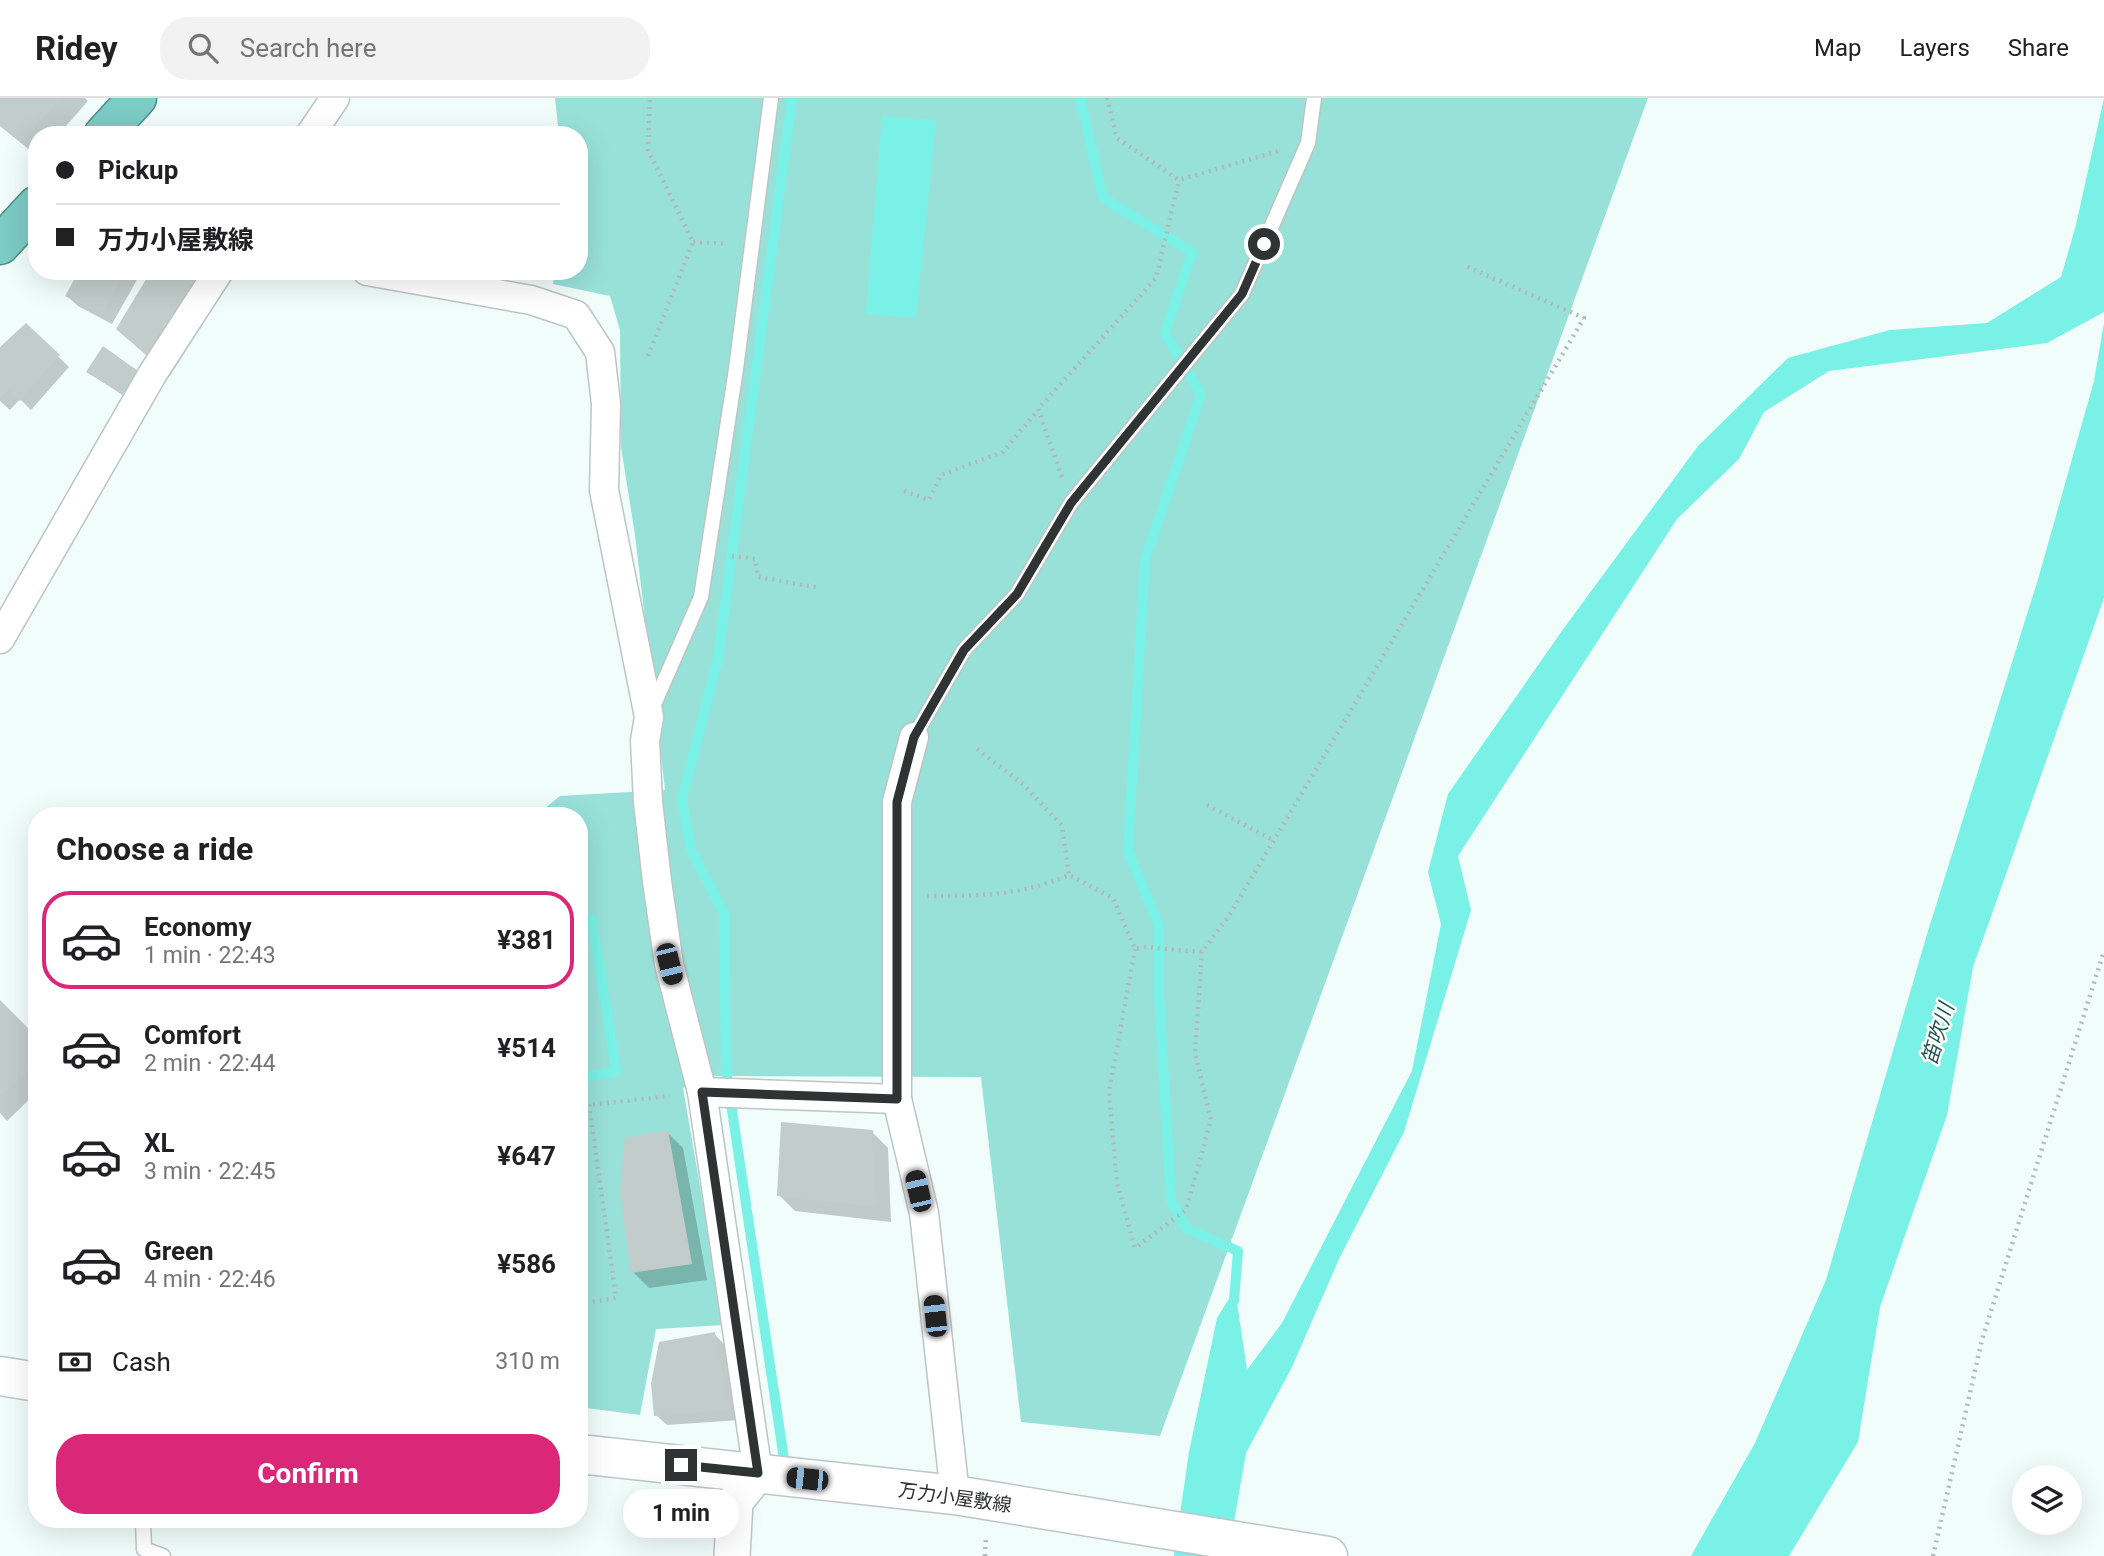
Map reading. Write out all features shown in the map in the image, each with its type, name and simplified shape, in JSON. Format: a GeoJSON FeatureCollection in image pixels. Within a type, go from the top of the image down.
{"type":"FeatureCollection","features":[{"type":"Feature","properties":{"kind":"highway"},"geometry":{"type":"LineString","coordinates":[[111,126],[137,98]]}},
{"type":"Feature","properties":{"kind":"highway"},"geometry":{"type":"LineString","coordinates":[[0,245],[28,215]]}},
{"type":"Feature","properties":{"kind":"main road"},"geometry":{"type":"LineString","coordinates":[[0,1376],[28,1381]]}},
{"type":"Feature","properties":{"kind":"main road","name":"万力小屋敷線"},"geometry":{"type":"LineString","coordinates":[[588,1455],[971,1498],[1328,1556]]}},
{"type":"Feature","properties":{"kind":"street"},"geometry":{"type":"LineString","coordinates":[[316,126],[335,98]]}},
{"type":"Feature","properties":{"kind":"street"},"geometry":{"type":"LineString","coordinates":[[0,639],[153,373],[213,280]]}},
{"type":"Feature","properties":{"kind":"street"},"geometry":{"type":"LineString","coordinates":[[418,280],[531,300],[576,315],[600,352],[606,404],[604,490],[649,717],[645,741],[648,790],[669,964],[722,1093],[758,1473],[734,1502],[732,1556]]}},
{"type":"Feature","properties":{"kind":"street"},"geometry":{"type":"LineString","coordinates":[[914,737],[897,802],[897,1099],[924,1213],[971,1498]]}},
{"type":"Feature","properties":{"kind":"street"},"geometry":{"type":"LineString","coordinates":[[722,1093],[897,1099]]}},
{"type":"Feature","properties":{"kind":"lane"},"geometry":{"type":"LineString","coordinates":[[649,717],[701,597],[713,537],[771,98]]}},
{"type":"Feature","properties":{"kind":"lane"},"geometry":{"type":"LineString","coordinates":[[914,737],[964,650],[1017,594],[1071,503],[1242,294],[1308,143],[1314,98]]}},
{"type":"Feature","properties":{"kind":"lane"},"geometry":{"type":"LineString","coordinates":[[143,1528],[144,1549],[163,1556]]}},
{"type":"Feature","properties":{"kind":"path"},"geometry":{"type":"LineString","coordinates":[[648,356],[693,242],[648,150],[650,98]]}},
{"type":"Feature","properties":{"kind":"path"},"geometry":{"type":"LineString","coordinates":[[1107,98],[1117,138],[1179,180]]}},
{"type":"Feature","properties":{"kind":"path"},"geometry":{"type":"LineString","coordinates":[[1179,180],[1308,143]]}},
{"type":"Feature","properties":{"kind":"path"},"geometry":{"type":"LineString","coordinates":[[904,491],[929,500],[941,475],[1003,452],[1156,278],[1179,180]]}},
{"type":"Feature","properties":{"kind":"path"},"geometry":{"type":"LineString","coordinates":[[693,242],[753,245]]}},
{"type":"Feature","properties":{"kind":"path"},"geometry":{"type":"LineString","coordinates":[[1069,875],[1113,898],[1135,949],[1109,1092],[1117,1183],[1135,1248],[1186,1210],[1211,1119],[1195,1052],[1202,952],[1230,914],[1271,839],[1584,318],[1463,265]]}},
{"type":"Feature","properties":{"kind":"path"},"geometry":{"type":"LineString","coordinates":[[1038,410],[1071,503]]}},
{"type":"Feature","properties":{"kind":"path"},"geometry":{"type":"LineString","coordinates":[[746,558],[755,559],[758,577],[820,587]]}},
{"type":"Feature","properties":{"kind":"path"},"geometry":{"type":"LineString","coordinates":[[978,749],[1023,784],[1062,826],[1069,875]]}},
{"type":"Feature","properties":{"kind":"path"},"geometry":{"type":"LineString","coordinates":[[1207,804],[1271,839]]}},
{"type":"Feature","properties":{"kind":"path"},"geometry":{"type":"LineString","coordinates":[[898,897],[981,895],[1036,889],[1069,875]]}},
{"type":"Feature","properties":{"kind":"path"},"geometry":{"type":"LineString","coordinates":[[1135,949],[1145,947],[1202,952]]}},
{"type":"Feature","properties":{"kind":"path"},"geometry":{"type":"LineString","coordinates":[[1933,1556],[1982,1340],[2104,951]]}},
{"type":"Feature","properties":{"kind":"path"},"geometry":{"type":"LineString","coordinates":[[588,1303],[616,1298],[589,1104],[722,1093]]}},
{"type":"Feature","properties":{"kind":"shaded area"},"geometry":{"type":"Polygon","coordinates":[[[555,98],[1648,98],[1160,1436],[1021,1422],[981,1077],[715,1076],[683,1088],[724,1325],[656,1329],[640,1415],[588,1408],[588,807],[546,807],[560,796],[665,790],[635,535],[621,447],[620,330],[610,296],[553,284],[554,280],[588,280],[588,126],[558,126],[555,98]]]}},
{"type":"Feature","properties":{"kind":"water"},"geometry":{"type":"Polygon","coordinates":[[[2104,98],[2104,312],[2047,343],[1829,371],[1764,412],[1739,459],[1677,519],[1458,856],[1471,910],[1404,1132],[1339,1259],[1292,1367],[1246,1453],[1228,1556],[1174,1556],[1189,1452],[1217,1318],[1235,1289],[1247,1370],[1282,1323],[1412,1071],[1441,924],[1428,872],[1448,794],[1564,628],[1698,446],[1788,358],[1890,330],[1987,323],[2061,277],[2076,225],[2104,98]]]}},
{"type":"Feature","properties":{"kind":"water"},"geometry":{"type":"Polygon","coordinates":[[[882,116],[936,120],[916,318],[866,314],[882,116]]]}},
{"type":"Feature","properties":{"kind":"water","name":"笛吹川"},"geometry":{"type":"Polygon","coordinates":[[[2104,323],[2104,598],[1973,967],[1947,1115],[1880,1307],[1858,1442],[1789,1556],[1691,1556],[1755,1443],[1826,1280],[1928,931],[2039,576],[2094,381],[2104,323]]]}},
{"type":"Feature","properties":{"kind":"building"},"geometry":{"type":"Polygon","coordinates":[[[0,98],[61,98],[36,126],[28,126],[28,134],[21,142],[0,125],[0,98]]]}},
{"type":"Feature","properties":{"kind":"building"},"geometry":{"type":"Polygon","coordinates":[[[74,280],[121,280],[101,315],[65,296],[74,280]]]}},
{"type":"Feature","properties":{"kind":"building"},"geometry":{"type":"Polygon","coordinates":[[[146,280],[204,280],[153,361],[116,329],[146,280]]]}},
{"type":"Feature","properties":{"kind":"building"},"geometry":{"type":"Polygon","coordinates":[[[26,323],[60,355],[20,401],[9,390],[0,399],[0,347],[26,323]]]}},
{"type":"Feature","properties":{"kind":"building"},"geometry":{"type":"Polygon","coordinates":[[[103,346],[138,371],[122,394],[86,372],[103,346]]]}},
{"type":"Feature","properties":{"kind":"building"},"geometry":{"type":"Polygon","coordinates":[[[0,1000],[28,1028],[28,1069],[0,1097],[0,1000]]]}},
{"type":"Feature","properties":{"kind":"building"},"geometry":{"type":"Polygon","coordinates":[[[781,1122],[873,1130],[876,1207],[777,1196],[781,1122]]]}},
{"type":"Feature","properties":{"kind":"building"},"geometry":{"type":"Polygon","coordinates":[[[668,1130],[692,1264],[631,1273],[620,1192],[625,1138],[668,1130]]]}},
{"type":"Feature","properties":{"kind":"building"},"geometry":{"type":"Polygon","coordinates":[[[715,1332],[730,1410],[654,1416],[651,1384],[659,1342],[715,1332]]]}},
{"type":"Feature","properties":{"kind":"waterway"},"geometry":{"type":"LineString","coordinates":[[784,1459],[726,1070],[724,913],[691,850],[682,799],[718,658],[792,98]]}},
{"type":"Feature","properties":{"kind":"waterway"},"geometry":{"type":"LineString","coordinates":[[1080,98],[1103,198],[1192,252],[1165,333],[1201,394],[1145,560],[1128,851],[1159,926],[1159,993],[1171,1200],[1187,1229],[1238,1251],[1234,1301]]}},
{"type":"Feature","properties":{"kind":"waterway"},"geometry":{"type":"LineString","coordinates":[[588,920],[592,919],[616,1071],[588,1077]]}},
{"type":"Feature","properties":{"kind":"route"},"geometry":{"type":"LineString","coordinates":[[681,1465],[758,1473],[702,1092],[897,1099],[897,802],[914,737],[964,650],[1017,594],[1071,503],[1242,294],[1264,244]]}}]}
